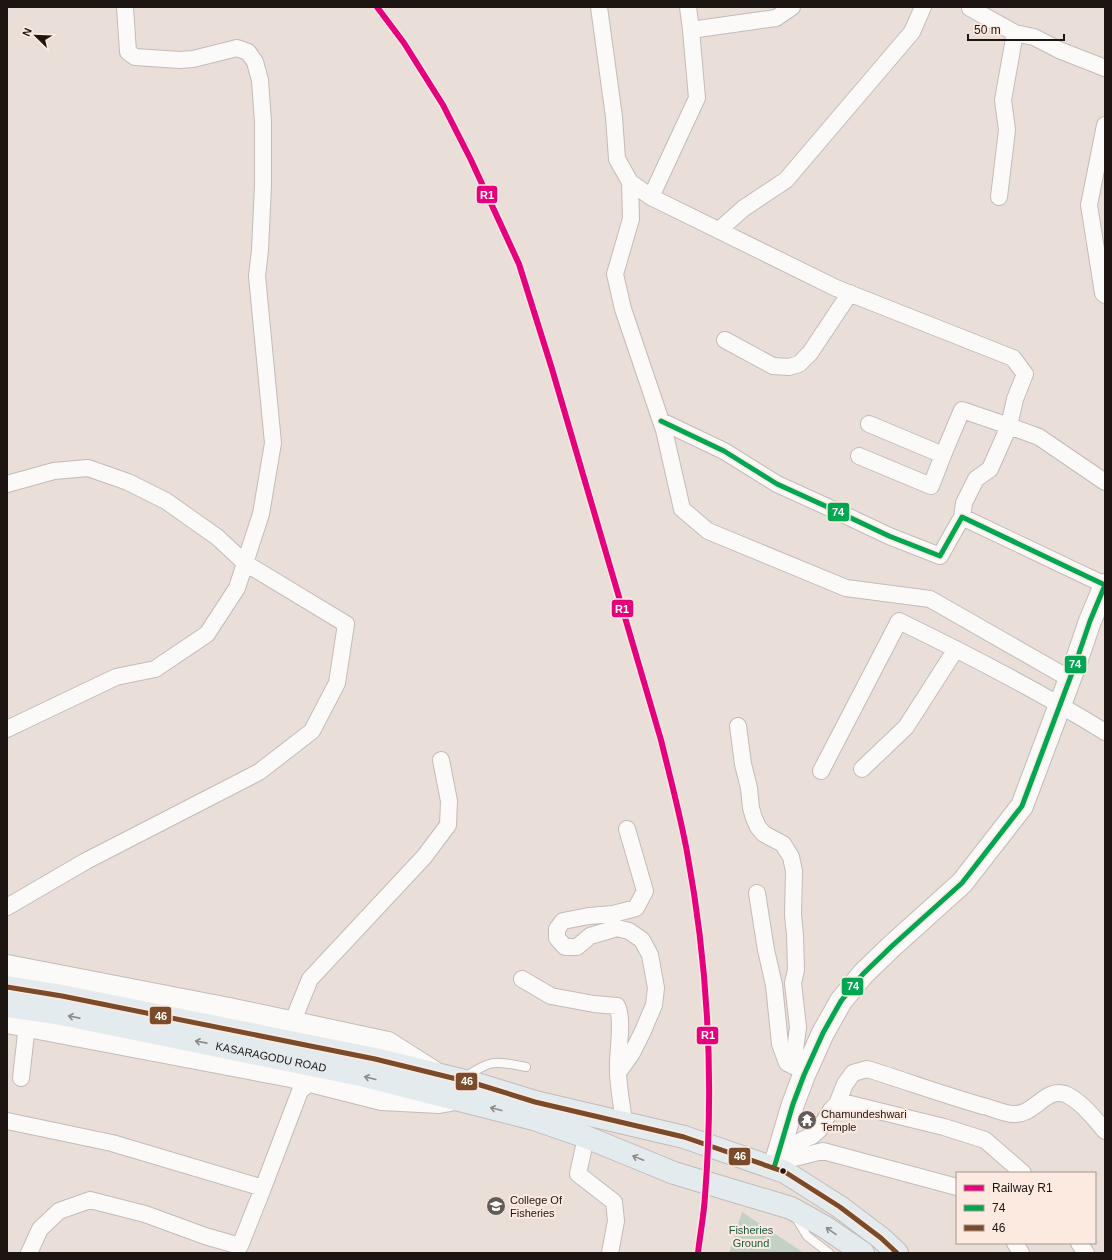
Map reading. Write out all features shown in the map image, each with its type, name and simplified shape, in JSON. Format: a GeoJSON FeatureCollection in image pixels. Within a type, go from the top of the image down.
{"type":"FeatureCollection","features":[{"type":"Feature","properties":{"kind":"highway","name":"KASARAGODU ROAD"},"geometry":{"type":"LineString","coordinates":[[7,987],[69,997],[434,1073],[458,1089],[586,1137],[674,1173],[791,1208],[825,1227],[863,1253]]}},
{"type":"Feature","properties":{"kind":"highway","name":"KASARAGODU ROAD"},"geometry":{"type":"LineString","coordinates":[[7,1006],[56,1013],[365,1076],[458,1089],[535,1102],[684,1137],[785,1172],[840,1207],[881,1238],[897,1253]]}},
{"type":"Feature","properties":{"kind":"street"},"geometry":{"type":"LineString","coordinates":[[7,730],[116,677],[155,669],[207,634],[237,588],[261,514],[273,443],[257,276],[260,250],[263,185],[263,122],[260,80],[255,62],[248,52],[237,48],[193,59],[180,60],[135,57],[128,52],[125,7]]}},
{"type":"Feature","properties":{"kind":"street"},"geometry":{"type":"LineString","coordinates":[[599,7],[614,117],[617,159],[630,182],[651,197],[836,288],[1013,358],[1025,374],[1015,399],[1009,426],[990,469],[976,479],[964,503],[962,516],[940,556],[889,536],[777,484],[724,451],[661,421]]}},
{"type":"Feature","properties":{"kind":"street"},"geometry":{"type":"LineString","coordinates":[[651,197],[697,98],[688,7]]}},
{"type":"Feature","properties":{"kind":"street"},"geometry":{"type":"LineString","coordinates":[[691,30],[776,18],[792,7]]}},
{"type":"Feature","properties":{"kind":"street"},"geometry":{"type":"LineString","coordinates":[[719,230],[744,208],[786,180],[912,32],[923,7]]}},
{"type":"Feature","properties":{"kind":"street"},"geometry":{"type":"LineString","coordinates":[[970,7],[1015,33],[1034,37],[1059,50],[1105,68]]}},
{"type":"Feature","properties":{"kind":"street"},"geometry":{"type":"LineString","coordinates":[[999,197],[1008,130],[1003,100],[1015,33]]}},
{"type":"Feature","properties":{"kind":"street"},"geometry":{"type":"LineString","coordinates":[[1105,125],[1089,205],[1103,293],[1105,295]]}},
{"type":"Feature","properties":{"kind":"street"},"geometry":{"type":"LineString","coordinates":[[630,182],[631,219],[615,274],[623,309],[664,430],[682,509],[708,531],[846,588],[930,599],[1070,679]]}},
{"type":"Feature","properties":{"kind":"street"},"geometry":{"type":"LineString","coordinates":[[725,340],[773,366],[789,367],[799,364],[810,353],[850,293]]}},
{"type":"Feature","properties":{"kind":"street"},"geometry":{"type":"LineString","coordinates":[[859,456],[930,486],[962,410],[1039,437],[1105,482]]}},
{"type":"Feature","properties":{"kind":"street"},"geometry":{"type":"LineString","coordinates":[[869,424],[943,455]]}},
{"type":"Feature","properties":{"kind":"street"},"geometry":{"type":"LineString","coordinates":[[7,484],[54,472],[88,468],[128,482],[166,502],[217,537],[245,563],[346,624],[337,682],[312,731],[260,772],[86,861],[7,907]]}},
{"type":"Feature","properties":{"kind":"street"},"geometry":{"type":"LineString","coordinates":[[798,1070],[823,1033],[841,1001],[863,974],[962,883],[1022,806],[1070,679],[1090,621],[1105,585],[962,516]]}},
{"type":"Feature","properties":{"kind":"street"},"geometry":{"type":"LineString","coordinates":[[821,771],[900,621],[956,649],[1060,705],[1105,732]]}},
{"type":"Feature","properties":{"kind":"street"},"geometry":{"type":"LineString","coordinates":[[862,769],[906,727],[956,649]]}},
{"type":"Feature","properties":{"kind":"street"},"geometry":{"type":"LineString","coordinates":[[738,726],[743,764],[754,818],[758,827],[764,834],[783,844],[791,857],[794,871],[793,915],[796,970],[793,984],[798,1027],[798,1070],[793,1104],[765,1165]]}},
{"type":"Feature","properties":{"kind":"street"},"geometry":{"type":"LineString","coordinates":[[292,1023],[310,978],[424,857],[448,825],[449,801],[441,760]]}},
{"type":"Feature","properties":{"kind":"street"},"geometry":{"type":"LineString","coordinates":[[618,1073],[632,1053],[654,1005],[656,988],[650,955],[642,940],[629,931],[618,928],[590,936],[577,947],[565,947],[557,938],[557,929],[563,921],[589,916],[613,914],[636,908],[641,901],[645,891],[627,829]]}},
{"type":"Feature","properties":{"kind":"street"},"geometry":{"type":"LineString","coordinates":[[757,892],[766,950],[774,985],[780,1044],[787,1063],[798,1070]]}},
{"type":"Feature","properties":{"kind":"street"},"geometry":{"type":"LineString","coordinates":[[7,966],[214,1006],[388,1043],[434,1073]]}},
{"type":"Feature","properties":{"kind":"street"},"geometry":{"type":"LineString","coordinates":[[522,980],[551,996],[594,1004],[617,1006],[620,1013],[618,1073],[624,1122]]}},
{"type":"Feature","properties":{"kind":"street"},"geometry":{"type":"LineString","coordinates":[[21,1078],[17,1024],[382,1099],[439,1102],[458,1089]]}},
{"type":"Feature","properties":{"kind":"street"},"geometry":{"type":"LineString","coordinates":[[765,1165],[792,1146],[819,1130],[831,1110],[837,1104],[845,1084],[853,1073],[867,1069],[961,1100],[1012,1114],[1023,1114],[1033,1108],[1045,1097],[1054,1094],[1064,1094],[1084,1107],[1105,1131]]}},
{"type":"Feature","properties":{"kind":"street"},"geometry":{"type":"LineString","coordinates":[[29,1253],[40,1229],[59,1211],[90,1200],[146,1214],[205,1236],[240,1246],[263,1188],[301,1083]]}},
{"type":"Feature","properties":{"kind":"street"},"geometry":{"type":"LineString","coordinates":[[837,1104],[846,1102],[944,1127],[985,1140],[1022,1172]]}},
{"type":"Feature","properties":{"kind":"street"},"geometry":{"type":"LineString","coordinates":[[7,1121],[112,1143],[263,1188]]}},
{"type":"Feature","properties":{"kind":"street"},"geometry":{"type":"LineString","coordinates":[[815,1133],[819,1146],[823,1151]]}},
{"type":"Feature","properties":{"kind":"street"},"geometry":{"type":"LineString","coordinates":[[586,1137],[578,1174],[614,1202],[616,1221],[610,1253]]}},
{"type":"Feature","properties":{"kind":"street"},"geometry":{"type":"LineString","coordinates":[[765,1165],[823,1151],[956,1187]]}},
{"type":"Feature","properties":{"kind":"street"},"geometry":{"type":"LineString","coordinates":[[1016,1244],[1022,1253]]}},
{"type":"Feature","properties":{"kind":"street"},"geometry":{"type":"LineString","coordinates":[[1079,1244],[1086,1253]]}},
{"type":"Feature","properties":{"kind":"lane"},"geometry":{"type":"LineString","coordinates":[[458,1089],[486,1064],[498,1062],[526,1067]]}},
{"type":"Feature","properties":{"kind":"lane"},"geometry":{"type":"LineString","coordinates":[[791,1208],[807,1236],[830,1253]]}},
{"type":"Feature","properties":{"kind":"green space","name":"Fisheries Ground"},"geometry":{"type":"Polygon","coordinates":[[[742,1212],[804,1253],[729,1253],[742,1212]]]}},
{"type":"Feature","properties":{"kind":"rail line","name":"R1"},"geometry":{"type":"LineString","coordinates":[[377,7],[404,43],[443,105],[471,160],[519,264],[552,369],[661,740],[687,852],[700,937],[704,980],[709,1067],[709,1110],[708,1153],[698,1253]]}},
{"type":"Feature","properties":{"kind":"transit line","name":"74"},"geometry":{"type":"LineString","coordinates":[[661,421],[724,451],[777,484],[889,536],[940,556],[962,517],[1105,585],[1090,621],[1022,806],[962,883],[863,974],[841,1001],[823,1033],[804,1075],[793,1104],[774,1168]]}},
{"type":"Feature","properties":{"kind":"transit line","name":"46"},"geometry":{"type":"LineString","coordinates":[[7,987],[62,996],[375,1059],[477,1084],[535,1102],[684,1137],[785,1172],[840,1207],[881,1238],[897,1253]]}},
{"type":"Feature","properties":{"kind":"place","name":"Chamundeshwari Temple"},"geometry":{"type":"Point","coordinates":[807,1120]}},
{"type":"Feature","properties":{"kind":"place","name":"College Of Fisheries"},"geometry":{"type":"Point","coordinates":[496,1206]}}]}
